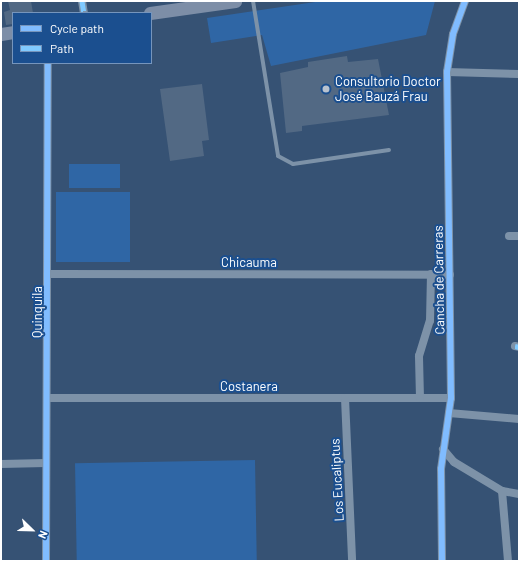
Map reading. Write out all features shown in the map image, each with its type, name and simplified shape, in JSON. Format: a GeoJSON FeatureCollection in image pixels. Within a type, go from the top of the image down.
{"type":"FeatureCollection","features":[{"type":"Feature","properties":{"kind":"main road"},"geometry":{"type":"LineString","coordinates":[[152,13],[235,1]]}},
{"type":"Feature","properties":{"kind":"main road"},"geometry":{"type":"LineString","coordinates":[[1,34],[12,32]]}},
{"type":"Feature","properties":{"kind":"street"},"geometry":{"type":"LineString","coordinates":[[82,1],[84,12]]}},
{"type":"Feature","properties":{"kind":"street","name":"Cancha de Carreras"},"geometry":{"type":"LineString","coordinates":[[442,561],[443,449],[451,398],[447,72],[453,34],[465,1]]}},
{"type":"Feature","properties":{"kind":"street","name":"Quinquila"},"geometry":{"type":"LineString","coordinates":[[46,561],[48,64]]}},
{"type":"Feature","properties":{"kind":"street"},"geometry":{"type":"LineString","coordinates":[[447,72],[519,74]]}},
{"type":"Feature","properties":{"kind":"street"},"geometry":{"type":"LineString","coordinates":[[509,236],[519,236]]}},
{"type":"Feature","properties":{"kind":"street","name":"Chicauma"},"geometry":{"type":"LineString","coordinates":[[48,274],[450,274]]}},
{"type":"Feature","properties":{"kind":"street"},"geometry":{"type":"LineString","coordinates":[[420,398],[419,356],[430,321],[431,274]]}},
{"type":"Feature","properties":{"kind":"street","name":"Costanera"},"geometry":{"type":"LineString","coordinates":[[47,398],[451,398]]}},
{"type":"Feature","properties":{"kind":"street","name":"Los Eucaliptus"},"geometry":{"type":"LineString","coordinates":[[345,398],[352,561]]}},
{"type":"Feature","properties":{"kind":"street"},"geometry":{"type":"LineString","coordinates":[[449,413],[519,419]]}},
{"type":"Feature","properties":{"kind":"street"},"geometry":{"type":"LineString","coordinates":[[443,449],[454,462],[502,491],[519,494]]}},
{"type":"Feature","properties":{"kind":"street"},"geometry":{"type":"LineString","coordinates":[[1,464],[46,463]]}},
{"type":"Feature","properties":{"kind":"street"},"geometry":{"type":"LineString","coordinates":[[502,491],[508,561]]}},
{"type":"Feature","properties":{"kind":"lane"},"geometry":{"type":"LineString","coordinates":[[253,1],[278,156],[293,164],[389,150]]}},
{"type":"Feature","properties":{"kind":"shaded area"},"geometry":{"type":"Polygon","coordinates":[[[322,1],[435,1],[426,35],[271,66],[262,35],[211,43],[207,18],[322,1]]]}},
{"type":"Feature","properties":{"kind":"shaded area"},"geometry":{"type":"Polygon","coordinates":[[[69,164],[120,164],[120,188],[69,188],[69,164]]]}},
{"type":"Feature","properties":{"kind":"shaded area"},"geometry":{"type":"Polygon","coordinates":[[[56,192],[130,192],[130,262],[56,262],[56,192]]]}},
{"type":"Feature","properties":{"kind":"shaded area"},"geometry":{"type":"Polygon","coordinates":[[[255,460],[257,561],[77,561],[75,463],[255,460]]]}},
{"type":"Feature","properties":{"kind":"building"},"geometry":{"type":"Polygon","coordinates":[[[8,1],[31,1],[33,12],[12,12],[12,24],[6,25],[4,12],[10,10],[8,1]]]}},
{"type":"Feature","properties":{"kind":"building"},"geometry":{"type":"Polygon","coordinates":[[[347,56],[348,62],[378,59],[389,115],[302,126],[302,131],[286,133],[280,73],[308,67],[308,62],[347,56]]]}},
{"type":"Feature","properties":{"kind":"building"},"geometry":{"type":"Polygon","coordinates":[[[202,84],[209,140],[202,141],[204,156],[170,161],[160,89],[202,84]]]}},
{"type":"Feature","properties":{"kind":"marked path"},"geometry":{"type":"LineString","coordinates":[[82,1],[84,12]]}},
{"type":"Feature","properties":{"kind":"marked path"},"geometry":{"type":"LineString","coordinates":[[515,346],[519,347]]}},
{"type":"Feature","properties":{"kind":"cycle path"},"geometry":{"type":"LineString","coordinates":[[442,561],[441,469],[451,398],[447,72],[453,34],[465,1]]}},
{"type":"Feature","properties":{"kind":"cycle path"},"geometry":{"type":"LineString","coordinates":[[46,561],[48,64]]}},
{"type":"Feature","properties":{"kind":"place","name":"Consultorio Doctor José Bauzá Frau"},"geometry":{"type":"Point","coordinates":[326,89]}}]}
